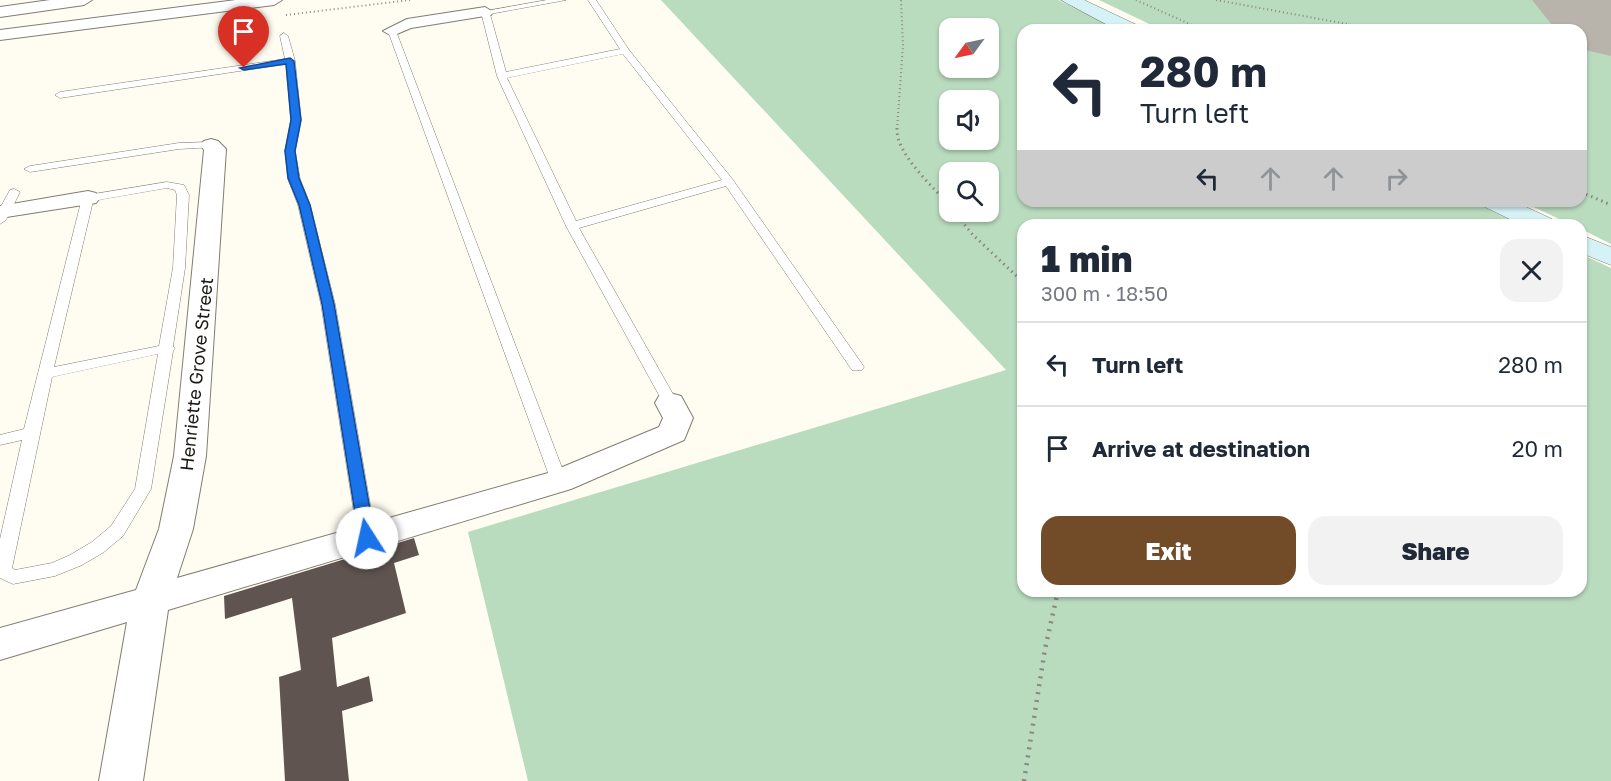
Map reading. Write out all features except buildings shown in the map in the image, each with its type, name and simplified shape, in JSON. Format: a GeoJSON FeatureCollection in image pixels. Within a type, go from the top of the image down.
{"type":"FeatureCollection","features":[{"type":"Feature","properties":{"kind":"street"},"geometry":{"type":"LineString","coordinates":[[0,12],[22,4],[84,0]]}},
{"type":"Feature","properties":{"kind":"street"},"geometry":{"type":"LineString","coordinates":[[0,35],[274,0]]}},
{"type":"Feature","properties":{"kind":"street"},"geometry":{"type":"LineString","coordinates":[[1070,0],[1120,24]]}},
{"type":"Feature","properties":{"kind":"street"},"geometry":{"type":"LineString","coordinates":[[19,33],[22,4]]}},
{"type":"Feature","properties":{"kind":"street"},"geometry":{"type":"LineString","coordinates":[[392,32],[407,24],[485,12]]}},
{"type":"Feature","properties":{"kind":"street","name":"Henriette Grove Street"},"geometry":{"type":"LineString","coordinates":[[121,781],[150,601],[176,529],[190,456],[215,149],[211,145]]}},
{"type":"Feature","properties":{"kind":"street"},"geometry":{"type":"LineString","coordinates":[[6,208],[88,198]]}},
{"type":"Feature","properties":{"kind":"street"},"geometry":{"type":"LineString","coordinates":[[1505,207],[1530,219]]}},
{"type":"Feature","properties":{"kind":"street"},"geometry":{"type":"LineString","coordinates":[[1587,246],[1611,257]]}},
{"type":"Feature","properties":{"kind":"street"},"geometry":{"type":"LineString","coordinates":[[0,644],[559,481],[674,434],[678,418],[670,403]]}},
{"type":"Feature","properties":{"kind":"lane"},"geometry":{"type":"LineString","coordinates":[[562,0],[485,12],[502,76],[572,226],[670,403]]}},
{"type":"Feature","properties":{"kind":"lane"},"geometry":{"type":"LineString","coordinates":[[592,0],[625,51],[729,182],[856,367]]}},
{"type":"Feature","properties":{"kind":"lane"},"geometry":{"type":"LineString","coordinates":[[392,32],[559,481]]}},
{"type":"Feature","properties":{"kind":"lane"},"geometry":{"type":"LineString","coordinates":[[284,36],[290,61],[296,120],[290,151],[294,178],[304,205],[328,304],[367,538]]}},
{"type":"Feature","properties":{"kind":"lane"},"geometry":{"type":"LineString","coordinates":[[502,76],[625,51]]}},
{"type":"Feature","properties":{"kind":"lane"},"geometry":{"type":"LineString","coordinates":[[60,95],[290,61]]}},
{"type":"Feature","properties":{"kind":"lane","name":"Henriette Grove Street"},"geometry":{"type":"LineString","coordinates":[[30,169],[179,146],[211,145]]}},
{"type":"Feature","properties":{"kind":"lane"},"geometry":{"type":"LineString","coordinates":[[572,226],[729,182]]}},
{"type":"Feature","properties":{"kind":"lane"},"geometry":{"type":"LineString","coordinates":[[154,186],[180,187],[183,218],[168,348],[143,489],[131,512],[117,531],[76,561],[55,569],[13,577],[2,571],[31,433],[48,373],[88,198],[154,186]]}},
{"type":"Feature","properties":{"kind":"lane"},"geometry":{"type":"LineString","coordinates":[[48,373],[168,348]]}},
{"type":"Feature","properties":{"kind":"lane"},"geometry":{"type":"LineString","coordinates":[[0,440],[31,433]]}},
{"type":"Feature","properties":{"kind":"path"},"geometry":{"type":"LineString","coordinates":[[901,0],[903,45],[896,137],[917,170],[939,194]]}},
{"type":"Feature","properties":{"kind":"path"},"geometry":{"type":"LineString","coordinates":[[1136,0],[1190,24]]}},
{"type":"Feature","properties":{"kind":"path"},"geometry":{"type":"LineString","coordinates":[[1216,0],[1347,24]]}},
{"type":"Feature","properties":{"kind":"path"},"geometry":{"type":"LineString","coordinates":[[1587,195],[1611,205]]}},
{"type":"Feature","properties":{"kind":"path"},"geometry":{"type":"LineString","coordinates":[[962,222],[1017,276]]}},
{"type":"Feature","properties":{"kind":"path"},"geometry":{"type":"LineString","coordinates":[[1024,781],[1045,649],[1057,597]]}},
{"type":"Feature","properties":{"kind":"green space"},"geometry":{"type":"Polygon","coordinates":[[[661,0],[1058,0],[1108,24],[1017,24],[1017,207],[1484,207],[1510,219],[1017,219],[1017,597],[1587,597],[1587,257],[1611,268],[1611,781],[528,781],[468,532],[1006,370],[661,0]]]}},
{"type":"Feature","properties":{"kind":"green space"},"geometry":{"type":"Polygon","coordinates":[[[1099,0],[1611,0],[1611,244],[1587,232],[1587,219],[1559,219],[1534,207],[1587,207],[1587,24],[1149,24],[1099,0]]]}},
{"type":"Feature","properties":{"kind":"runway"},"geometry":{"type":"LineString","coordinates":[[1583,0],[1611,24]]}},
{"type":"Feature","properties":{"kind":"route"},"geometry":{"type":"LineString","coordinates":[[244,68],[290,61],[296,120],[290,151],[294,178],[304,205],[328,304],[367,538]]}}]}
